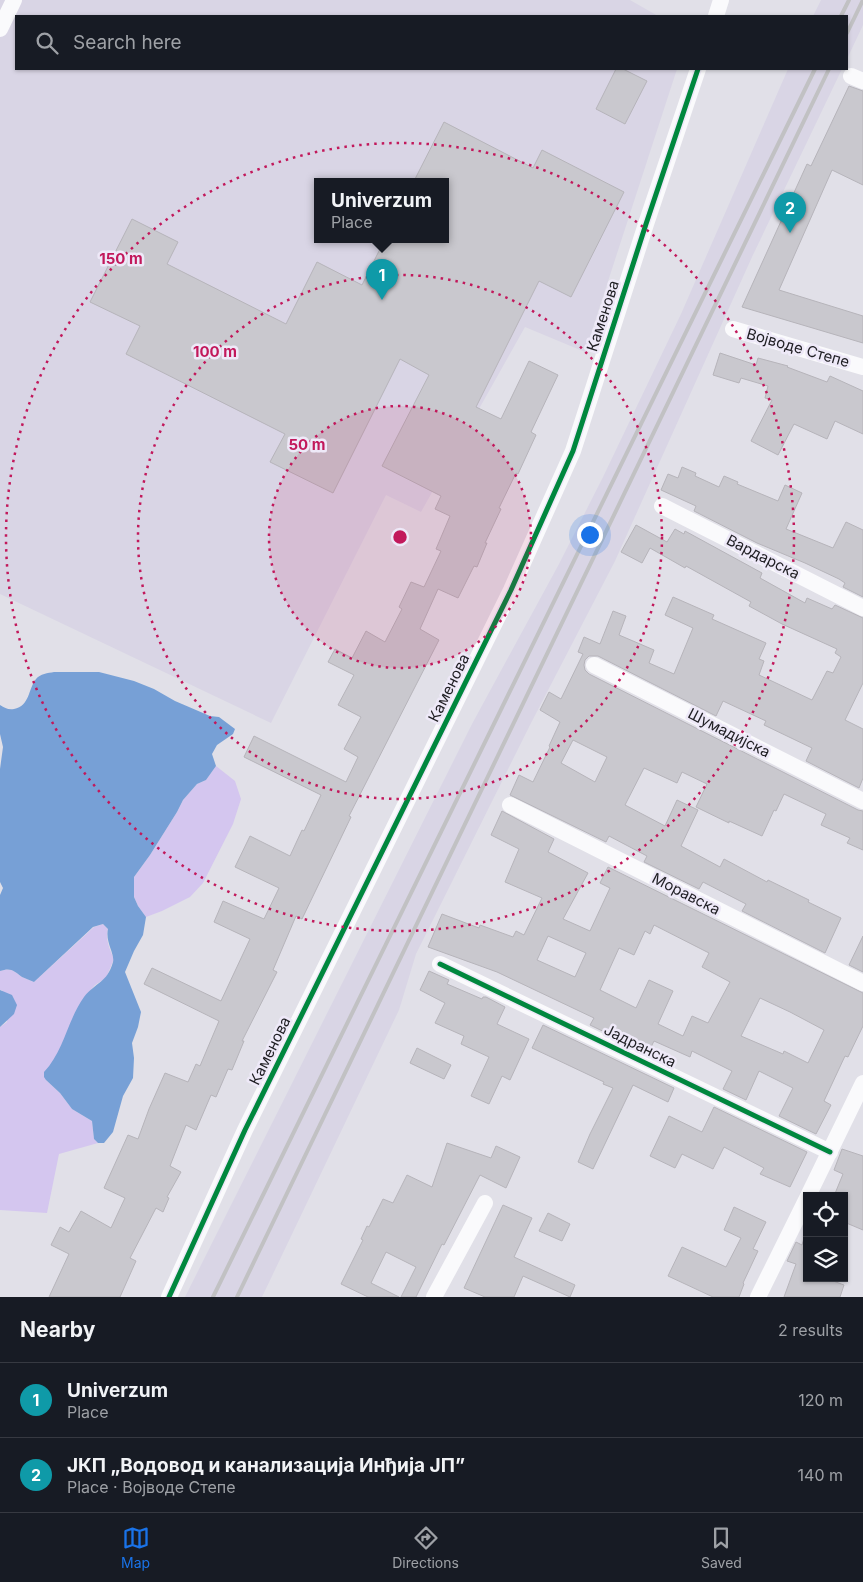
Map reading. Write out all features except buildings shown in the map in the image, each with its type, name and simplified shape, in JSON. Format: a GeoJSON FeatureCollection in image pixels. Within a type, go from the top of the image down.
{"type":"FeatureCollection","features":[{"type":"Feature","properties":{"kind":"street"},"geometry":{"type":"LineString","coordinates":[[0,29],[14,0]]}},
{"type":"Feature","properties":{"kind":"street"},"geometry":{"type":"LineString","coordinates":[[716,15],[721,0]]}},
{"type":"Feature","properties":{"kind":"street","name":"Каменова"},"geometry":{"type":"LineString","coordinates":[[169,1297],[245,1130],[512,590],[573,451],[698,70]]}},
{"type":"Feature","properties":{"kind":"street","name":"Војводе Степе"},"geometry":{"type":"LineString","coordinates":[[733,330],[863,367]]}},
{"type":"Feature","properties":{"kind":"street","name":"Вардарска"},"geometry":{"type":"LineString","coordinates":[[662,506],[863,608]]}},
{"type":"Feature","properties":{"kind":"street","name":"Шумадијска"},"geometry":{"type":"LineString","coordinates":[[594,665],[863,801]]}},
{"type":"Feature","properties":{"kind":"street","name":"Моравска"},"geometry":{"type":"LineString","coordinates":[[510,805],[863,983]]}},
{"type":"Feature","properties":{"kind":"street","name":"Јадранска"},"geometry":{"type":"LineString","coordinates":[[440,964],[830,1152]]}},
{"type":"Feature","properties":{"kind":"street"},"geometry":{"type":"LineString","coordinates":[[810,1192],[863,1084]]}},
{"type":"Feature","properties":{"kind":"street"},"geometry":{"type":"LineString","coordinates":[[434,1297],[485,1203]]}},
{"type":"Feature","properties":{"kind":"street"},"geometry":{"type":"LineString","coordinates":[[758,1297],[803,1205]]}},
{"type":"Feature","properties":{"kind":"shaded area"},"geometry":{"type":"Polygon","coordinates":[[[0,0],[630,0],[656,15],[15,15],[15,70],[677,70],[585,352],[525,327],[421,512],[386,495],[271,723],[0,594],[0,0]]]}},
{"type":"Feature","properties":{"kind":"shaded area"},"geometry":{"type":"Polygon","coordinates":[[[821,0],[863,0],[863,25],[848,57],[848,15],[814,15],[821,0]]]}},
{"type":"Feature","properties":{"kind":"shaded area"},"geometry":{"type":"Polygon","coordinates":[[[788,70],[842,70],[752,257],[615,561],[530,725],[416,954],[399,1010],[262,1297],[185,1297],[472,724],[559,564],[603,477],[681,314],[788,70]]]}},
{"type":"Feature","properties":{"kind":"shaded area"},"geometry":{"type":"Polygon","coordinates":[[[216,766],[235,781],[241,799],[233,824],[203,883],[190,897],[146,917],[134,897],[134,877],[150,855],[183,800],[197,784],[206,780],[216,766]]]}},
{"type":"Feature","properties":{"kind":"shaded area"},"geometry":{"type":"Polygon","coordinates":[[[103,924],[108,929],[108,941],[114,959],[106,978],[95,985],[84,998],[51,1065],[46,1080],[60,1093],[72,1109],[92,1121],[94,1139],[98,1143],[59,1154],[47,1213],[0,1210],[0,1027],[7,1022],[2,990],[0,990],[0,971],[12,970],[34,982],[94,927],[103,924]]]}},
{"type":"Feature","properties":{"kind":"water"},"geometry":{"type":"Polygon","coordinates":[[[54,672],[99,672],[134,681],[210,716],[219,717],[235,729],[233,734],[217,745],[212,754],[216,766],[206,780],[197,784],[183,800],[150,855],[134,877],[134,897],[146,917],[143,935],[125,972],[141,1012],[132,1043],[134,1058],[133,1078],[123,1096],[113,1132],[104,1143],[98,1143],[94,1139],[92,1121],[72,1109],[60,1093],[46,1080],[44,1072],[56,1055],[78,1006],[88,992],[111,969],[113,959],[107,934],[108,929],[103,924],[93,927],[34,982],[12,970],[0,971],[0,895],[3,888],[0,882],[0,769],[3,747],[0,734],[0,705],[10,709],[19,707],[26,701],[33,683],[38,677],[54,672]]]}},
{"type":"Feature","properties":{"kind":"water"},"geometry":{"type":"Polygon","coordinates":[[[0,990],[12,995],[17,1005],[14,1014],[0,1027],[0,990]]]}},
{"type":"Feature","properties":{"kind":"railway"},"geometry":{"type":"LineString","coordinates":[[842,15],[849,0]]}},
{"type":"Feature","properties":{"kind":"railway"},"geometry":{"type":"LineString","coordinates":[[848,31],[863,0]]}},
{"type":"Feature","properties":{"kind":"railway"},"geometry":{"type":"LineString","coordinates":[[213,1297],[815,70]]}},
{"type":"Feature","properties":{"kind":"railway"},"geometry":{"type":"LineString","coordinates":[[237,1297],[829,70]]}},
{"type":"Feature","properties":{"kind":"cycle path"},"geometry":{"type":"LineString","coordinates":[[169,1297],[245,1130],[511,590],[573,451],[698,70]]}},
{"type":"Feature","properties":{"kind":"cycle path"},"geometry":{"type":"LineString","coordinates":[[440,964],[830,1152]]}},
{"type":"Feature","properties":{"kind":"place","name":"ЈКП „Водовод и канализација Инђија ЈП”"},"geometry":{"type":"Point","coordinates":[790,233]}},
{"type":"Feature","properties":{"kind":"place","name":"Univerzum"},"geometry":{"type":"Point","coordinates":[382,300]}}]}
